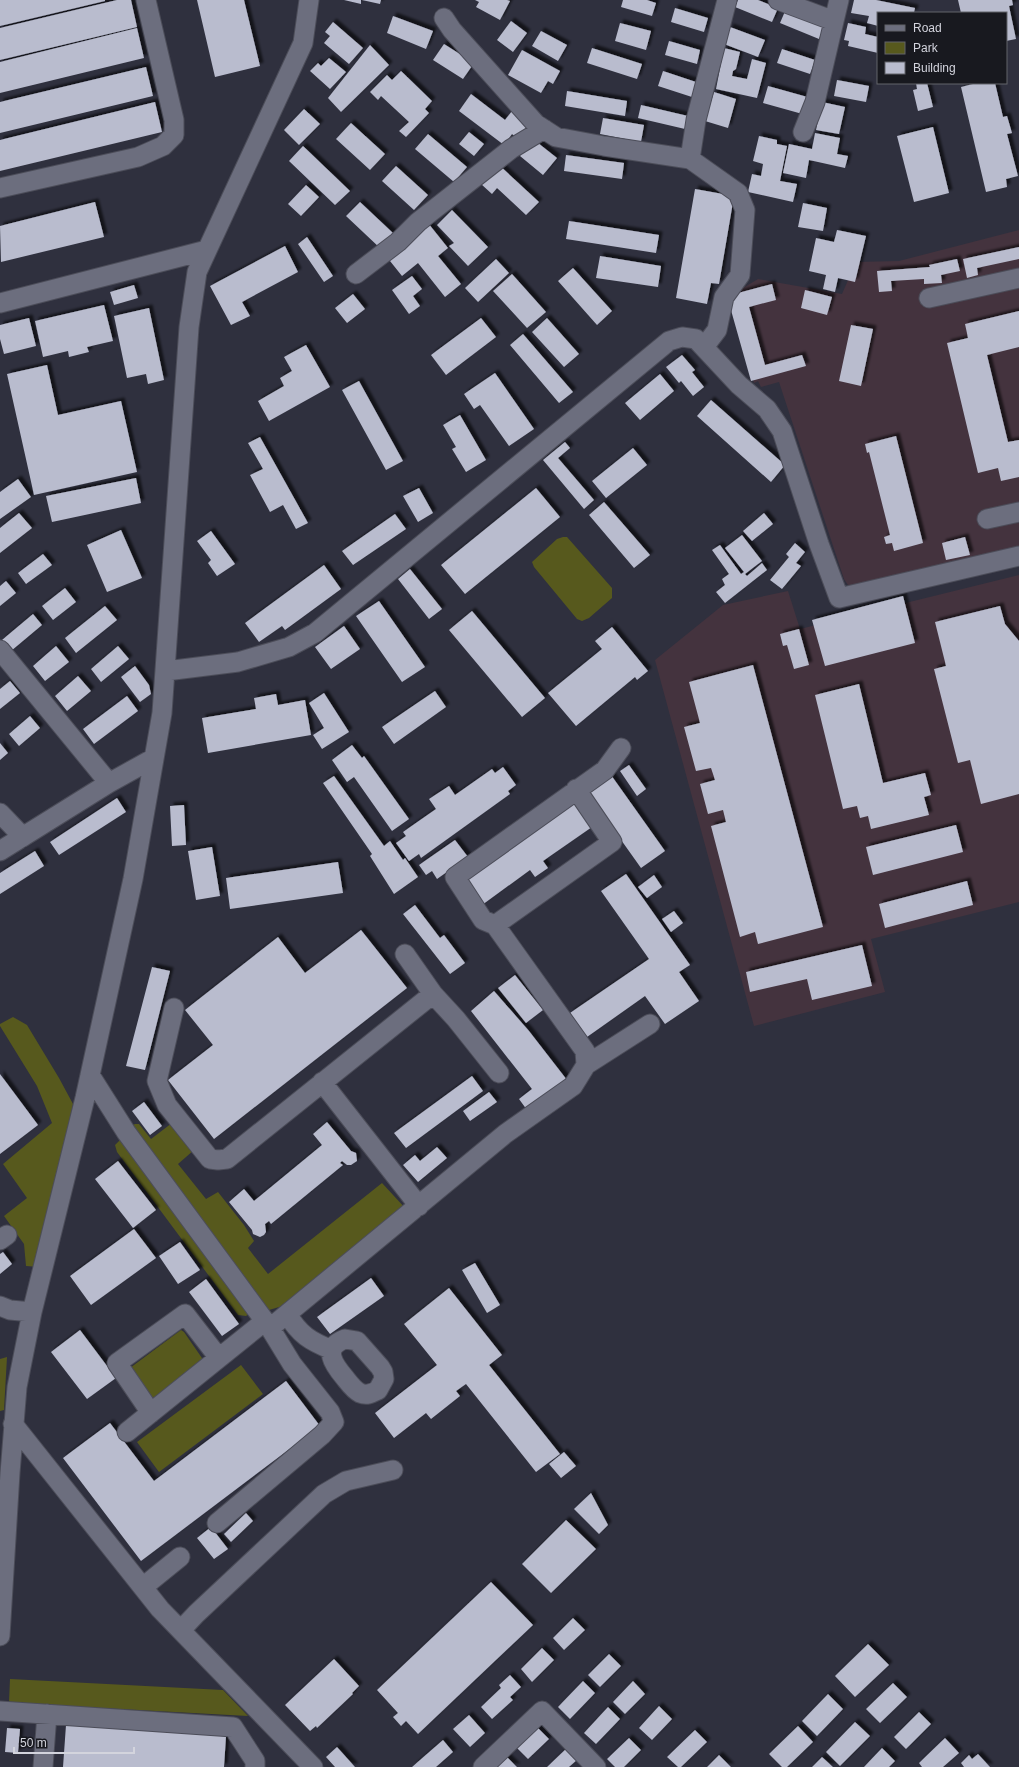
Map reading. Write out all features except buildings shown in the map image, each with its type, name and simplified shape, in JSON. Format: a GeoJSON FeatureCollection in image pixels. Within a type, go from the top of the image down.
{"type":"FeatureCollection","features":[{"type":"Feature","properties":{"kind":"street"},"geometry":{"type":"LineString","coordinates":[[0,188],[138,157],[163,146],[174,135],[174,120],[146,0]]}},
{"type":"Feature","properties":{"kind":"street"},"geometry":{"type":"LineString","coordinates":[[0,1636],[13,1424],[17,1388],[32,1312],[90,1075],[133,880],[162,713],[189,327],[198,272],[302,43],[309,0]]}},
{"type":"Feature","properties":{"kind":"street"},"geometry":{"type":"LineString","coordinates":[[690,159],[696,120],[727,0]]}},
{"type":"Feature","properties":{"kind":"street"},"geometry":{"type":"LineString","coordinates":[[778,0],[834,21]]}},
{"type":"Feature","properties":{"kind":"street"},"geometry":{"type":"LineString","coordinates":[[802,132],[815,102],[839,0]]}},
{"type":"Feature","properties":{"kind":"street"},"geometry":{"type":"LineString","coordinates":[[444,18],[452,30],[536,124],[556,137],[690,159],[738,193],[745,210],[740,275],[724,297],[716,330],[704,347]]}},
{"type":"Feature","properties":{"kind":"street"},"geometry":{"type":"LineString","coordinates":[[356,274],[398,242],[418,222],[511,149],[544,129]]}},
{"type":"Feature","properties":{"kind":"street"},"geometry":{"type":"LineString","coordinates":[[0,303],[208,250]]}},
{"type":"Feature","properties":{"kind":"street"},"geometry":{"type":"LineString","coordinates":[[929,298],[1019,278]]}},
{"type":"Feature","properties":{"kind":"street"},"geometry":{"type":"LineString","coordinates":[[166,671],[238,662],[289,647],[315,633],[669,341],[682,336],[696,339],[740,385],[768,409],[782,431],[819,544],[839,598],[1019,556]]}},
{"type":"Feature","properties":{"kind":"street"},"geometry":{"type":"LineString","coordinates":[[987,519],[1019,512]]}},
{"type":"Feature","properties":{"kind":"street"},"geometry":{"type":"LineString","coordinates":[[0,650],[109,783]]}},
{"type":"Feature","properties":{"kind":"street"},"geometry":{"type":"LineString","coordinates":[[586,1065],[585,1051],[495,925],[484,920],[455,877],[576,789],[605,770],[621,748]]}},
{"type":"Feature","properties":{"kind":"street"},"geometry":{"type":"LineString","coordinates":[[0,851],[109,783],[154,758]]}},
{"type":"Feature","properties":{"kind":"street"},"geometry":{"type":"LineString","coordinates":[[495,925],[612,842],[576,789]]}},
{"type":"Feature","properties":{"kind":"street"},"geometry":{"type":"LineString","coordinates":[[0,813],[23,837]]}},
{"type":"Feature","properties":{"kind":"street"},"geometry":{"type":"LineString","coordinates":[[405,954],[433,994],[456,1019],[499,1073]]}},
{"type":"Feature","properties":{"kind":"street"},"geometry":{"type":"LineString","coordinates":[[174,1008],[157,1081],[168,1105],[210,1159],[227,1159],[433,994]]}},
{"type":"Feature","properties":{"kind":"street"},"geometry":{"type":"LineString","coordinates":[[127,1432],[219,1358],[267,1324],[287,1314],[414,1199],[573,1086],[586,1065],[650,1024]]}},
{"type":"Feature","properties":{"kind":"street"},"geometry":{"type":"LineString","coordinates":[[90,1075],[126,1132],[267,1324],[292,1364],[330,1412],[334,1422],[322,1435],[217,1523]]}},
{"type":"Feature","properties":{"kind":"street"},"geometry":{"type":"LineString","coordinates":[[322,1082],[414,1199]]}},
{"type":"Feature","properties":{"kind":"street"},"geometry":{"type":"LineString","coordinates":[[0,1306],[10,1310],[32,1312]]}},
{"type":"Feature","properties":{"kind":"street"},"geometry":{"type":"LineString","coordinates":[[151,1413],[117,1363],[185,1314],[219,1358]]}},
{"type":"Feature","properties":{"kind":"street"},"geometry":{"type":"LineString","coordinates":[[287,1314],[297,1329],[312,1342],[332,1350]]}},
{"type":"Feature","properties":{"kind":"street"},"geometry":{"type":"LineString","coordinates":[[13,1424],[160,1609],[313,1767]]}},
{"type":"Feature","properties":{"kind":"street"},"geometry":{"type":"LineString","coordinates":[[181,1630],[196,1614],[324,1494],[346,1481],[393,1470]]}},
{"type":"Feature","properties":{"kind":"street"},"geometry":{"type":"LineString","coordinates":[[143,1587],[180,1557]]}},
{"type":"Feature","properties":{"kind":"street"},"geometry":{"type":"LineString","coordinates":[[0,1711],[233,1727],[255,1761],[254,1767]]}},
{"type":"Feature","properties":{"kind":"street"},"geometry":{"type":"LineString","coordinates":[[483,1767],[542,1711],[596,1767]]}},
{"type":"Feature","properties":{"kind":"street"},"geometry":{"type":"LineString","coordinates":[[43,1767],[47,1714]]}},
{"type":"Feature","properties":{"kind":"shaded area"},"geometry":{"type":"Polygon","coordinates":[[[1019,230],[1019,548],[857,588],[848,585],[844,579],[779,382],[761,387],[758,381],[754,383],[730,296],[758,279],[842,294],[856,262],[899,261],[1019,230]]]}},
{"type":"Feature","properties":{"kind":"shaded area"},"geometry":{"type":"Polygon","coordinates":[[[1019,575],[1019,902],[871,939],[885,992],[754,1026],[655,660],[723,605],[788,591],[800,629],[1019,575]]]}},
{"type":"Feature","properties":{"kind":"green space"},"geometry":{"type":"Polygon","coordinates":[[[567,537],[612,588],[612,598],[589,618],[582,621],[577,619],[534,567],[532,562],[557,539],[567,537]]]}},
{"type":"Feature","properties":{"kind":"green space"},"geometry":{"type":"Polygon","coordinates":[[[13,1017],[27,1025],[73,1104],[39,1267],[26,1266],[24,1244],[4,1216],[27,1198],[3,1164],[52,1123],[37,1086],[0,1026],[0,1024],[13,1017]]]}},
{"type":"Feature","properties":{"kind":"green space"},"geometry":{"type":"Polygon","coordinates":[[[172,1123],[194,1150],[178,1164],[206,1199],[218,1192],[244,1225],[254,1241],[248,1248],[268,1274],[382,1183],[406,1209],[286,1305],[269,1310],[261,1305],[131,1126],[139,1124],[151,1139],[172,1123]]]}},
{"type":"Feature","properties":{"kind":"green space"},"geometry":{"type":"Polygon","coordinates":[[[120,1140],[250,1313],[246,1316],[238,1315],[117,1152],[115,1145],[120,1140]]]}},
{"type":"Feature","properties":{"kind":"green space"},"geometry":{"type":"Polygon","coordinates":[[[181,1330],[184,1332],[204,1361],[154,1400],[150,1398],[130,1368],[181,1330]]]}},
{"type":"Feature","properties":{"kind":"green space"},"geometry":{"type":"Polygon","coordinates":[[[7,1357],[4,1410],[0,1411],[0,1359],[7,1357]]]}},
{"type":"Feature","properties":{"kind":"green space"},"geometry":{"type":"Polygon","coordinates":[[[241,1365],[263,1394],[159,1472],[137,1442],[241,1365]]]}},
{"type":"Feature","properties":{"kind":"green space"},"geometry":{"type":"Polygon","coordinates":[[[10,1679],[223,1690],[248,1716],[9,1703],[10,1679]]]}}]}
